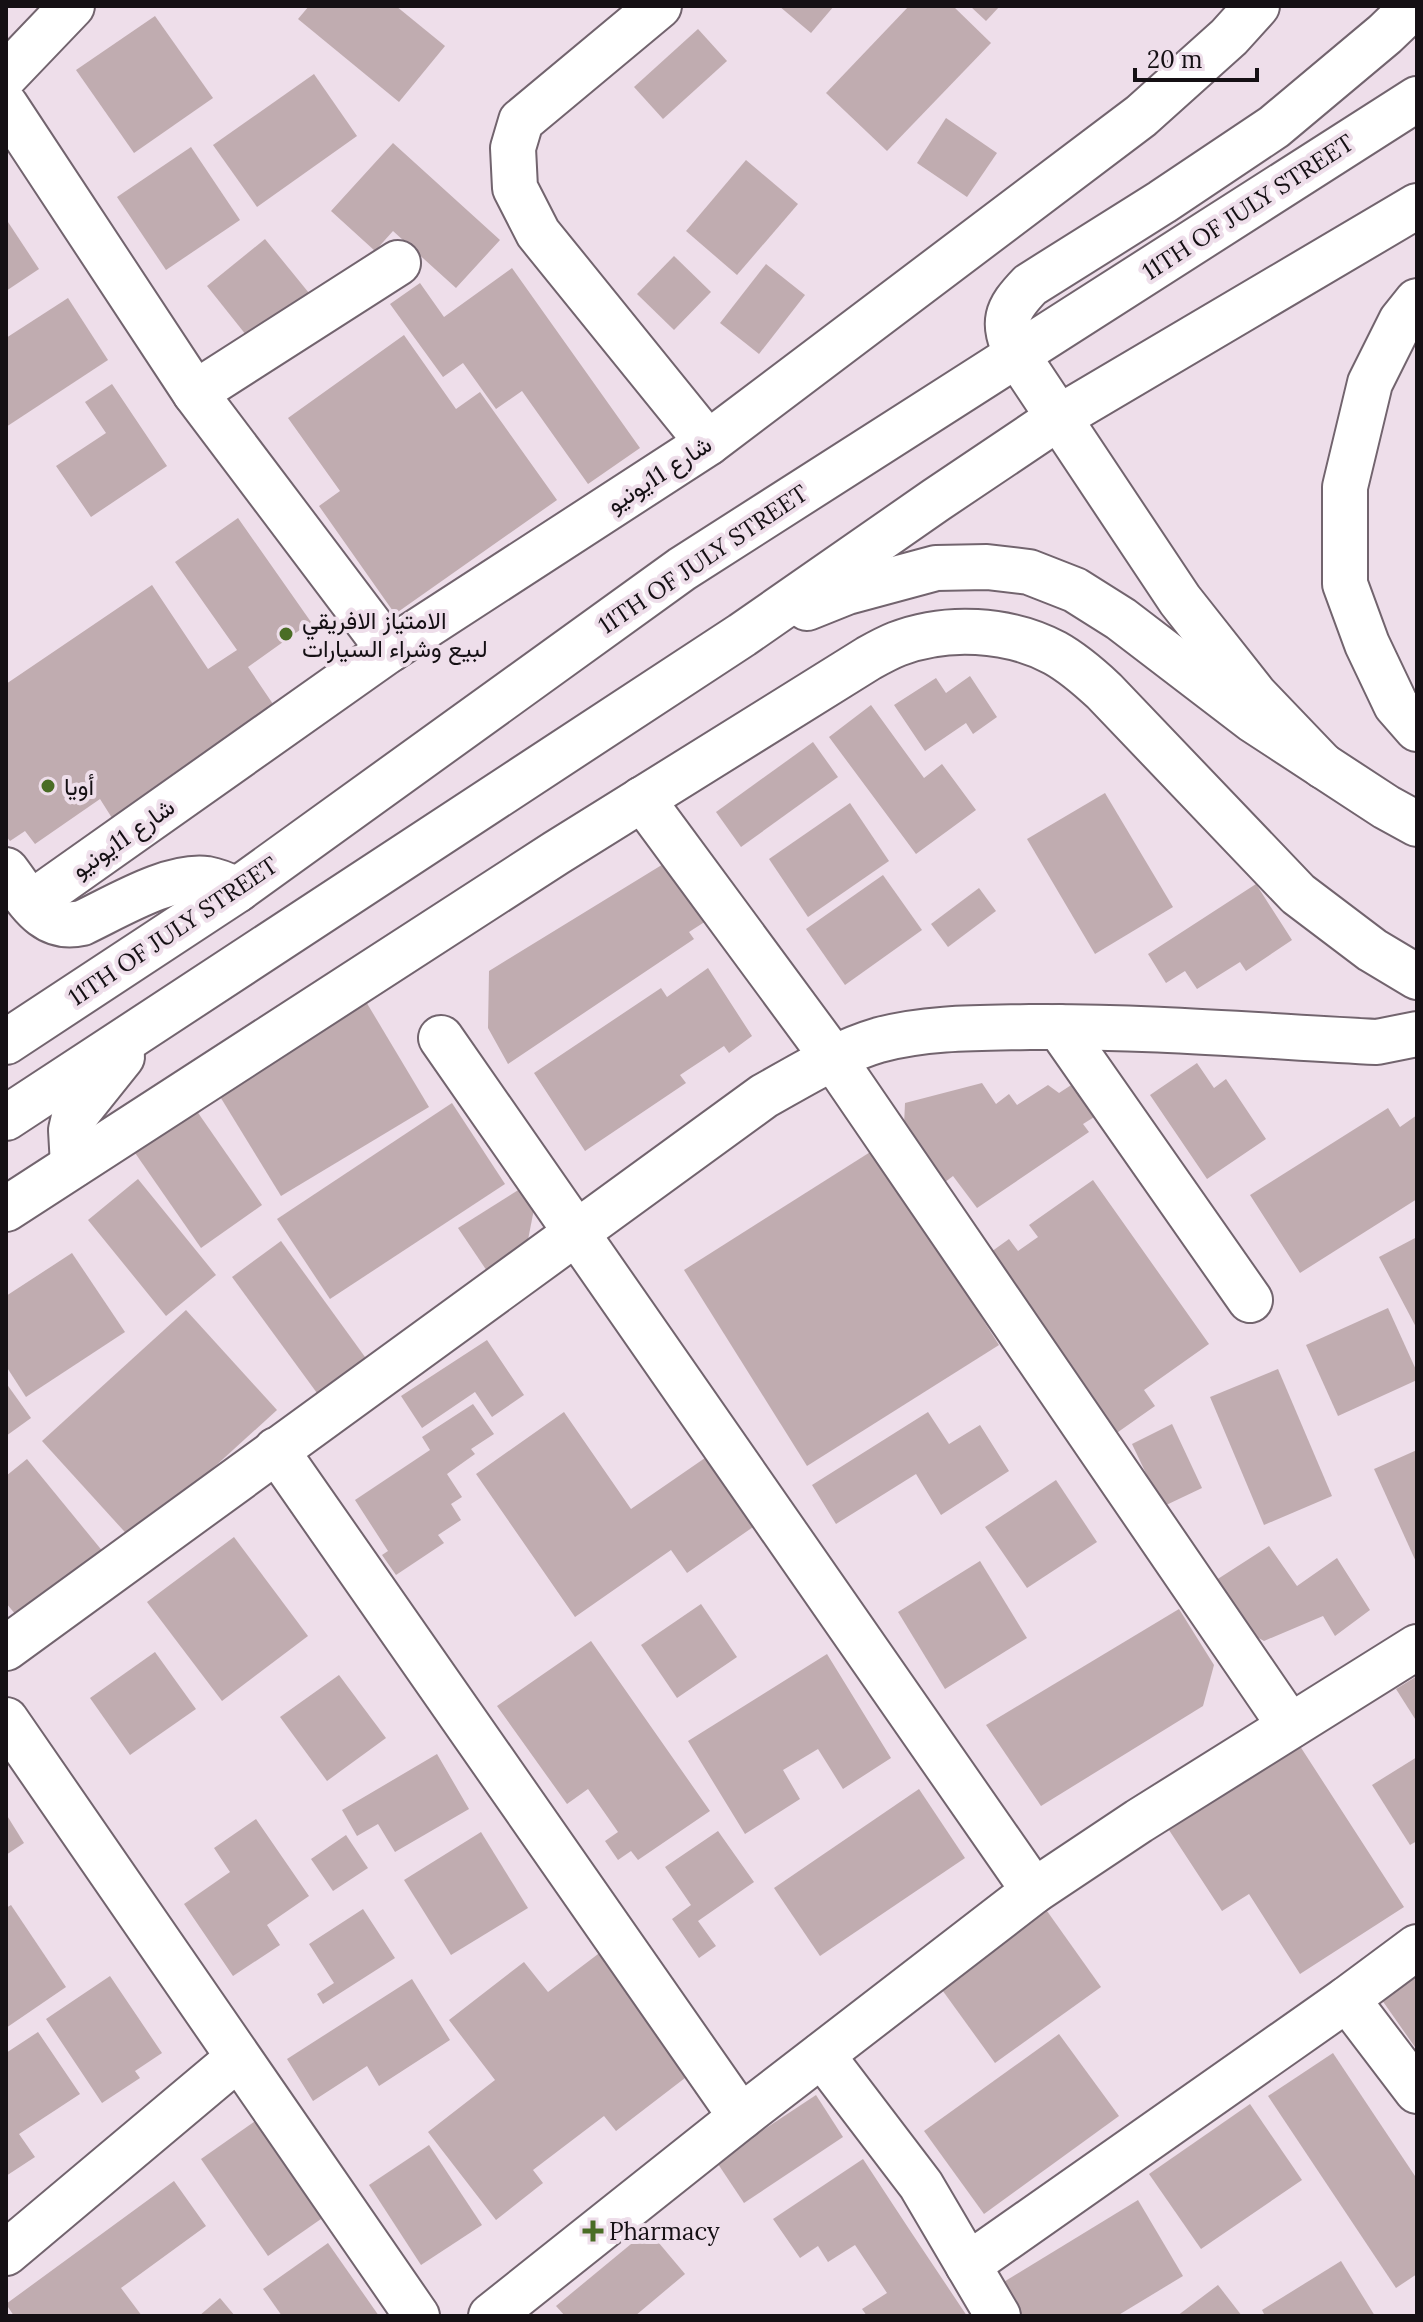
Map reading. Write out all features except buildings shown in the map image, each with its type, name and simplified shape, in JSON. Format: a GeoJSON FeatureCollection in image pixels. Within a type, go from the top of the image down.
{"type":"FeatureCollection","features":[{"type":"Feature","properties":{"kind":"main road"},"geometry":{"type":"LineString","coordinates":[[6,75],[72,6]]}},
{"type":"Feature","properties":{"kind":"main road"},"geometry":{"type":"LineString","coordinates":[[659,6],[521,121],[513,148],[515,188],[538,233],[708,443]]}},
{"type":"Feature","properties":{"kind":"main road","name":"شارع 11يونيو"},"geometry":{"type":"LineString","coordinates":[[18,886],[708,443],[1141,116],[1229,37],[1257,6]]}},
{"type":"Feature","properties":{"kind":"main road"},"geometry":{"type":"LineString","coordinates":[[1323,766],[1255,695],[1180,600],[1017,355],[1008,337],[1008,319],[1013,302],[1030,285],[1274,127],[1414,6]]}},
{"type":"Feature","properties":{"kind":"main road","name":"11TH OF JULY STREET"},"geometry":{"type":"LineString","coordinates":[[6,1042],[237,890],[682,569],[1417,99]]}},
{"type":"Feature","properties":{"kind":"main road"},"geometry":{"type":"LineString","coordinates":[[6,106],[195,393],[389,650]]}},
{"type":"Feature","properties":{"kind":"main road"},"geometry":{"type":"LineString","coordinates":[[6,1118],[742,635],[1058,418],[1417,206]]}},
{"type":"Feature","properties":{"kind":"main road"},"geometry":{"type":"LineString","coordinates":[[195,393],[398,263]]}},
{"type":"Feature","properties":{"kind":"main road"},"geometry":{"type":"LineString","coordinates":[[1417,301],[1401,321],[1370,383],[1345,487],[1345,584],[1367,644],[1396,705],[1417,729]]}},
{"type":"Feature","properties":{"kind":"main road"},"geometry":{"type":"LineString","coordinates":[[742,635],[847,592],[936,568],[987,567],[1029,572],[1075,590],[1121,619],[1253,720],[1417,824]]}},
{"type":"Feature","properties":{"kind":"main road"},"geometry":{"type":"LineString","coordinates":[[6,1209],[642,799],[869,658],[897,644],[928,635],[992,633],[1053,652],[1080,670],[1104,691],[1298,894],[1372,950],[1417,977]]}},
{"type":"Feature","properties":{"kind":"main road"},"geometry":{"type":"LineString","coordinates":[[642,799],[833,1058],[1290,1726]]}},
{"type":"Feature","properties":{"kind":"main road"},"geometry":{"type":"LineString","coordinates":[[18,886],[47,919],[70,925],[82,923],[165,884],[185,879],[206,879],[237,890]]}},
{"type":"Feature","properties":{"kind":"main road"},"geometry":{"type":"LineString","coordinates":[[73,1165],[71,1130],[74,1117],[151,1023]]}},
{"type":"Feature","properties":{"kind":"main road"},"geometry":{"type":"LineString","coordinates":[[1059,1027],[1250,1300]]}},
{"type":"Feature","properties":{"kind":"main road"},"geometry":{"type":"LineString","coordinates":[[6,1648],[764,1096],[833,1058],[878,1040],[935,1030],[1059,1027],[1377,1042],[1417,1034]]}},
{"type":"Feature","properties":{"kind":"main road"},"geometry":{"type":"LineString","coordinates":[[441,1038],[1034,1891]]}},
{"type":"Feature","properties":{"kind":"main road"},"geometry":{"type":"LineString","coordinates":[[276,1450],[741,2117]]}},
{"type":"Feature","properties":{"kind":"main road"},"geometry":{"type":"LineString","coordinates":[[491,2316],[741,2117],[1034,1891],[1139,1821],[1417,1647]]}},
{"type":"Feature","properties":{"kind":"main road"},"geometry":{"type":"LineString","coordinates":[[6,1720],[417,2316]]}},
{"type":"Feature","properties":{"kind":"main road"},"geometry":{"type":"LineString","coordinates":[[968,2265],[1417,1947]]}},
{"type":"Feature","properties":{"kind":"main road"},"geometry":{"type":"LineString","coordinates":[[1347,1999],[1417,2091]]}},
{"type":"Feature","properties":{"kind":"main road"},"geometry":{"type":"LineString","coordinates":[[822,2055],[921,2185],[998,2316]]}},
{"type":"Feature","properties":{"kind":"main road"},"geometry":{"type":"LineString","coordinates":[[6,2253],[238,2058]]}},
{"type":"Feature","properties":{"kind":"place","name":"الامتياز الافريقي لبيع وشراء السيارات"},"geometry":{"type":"Point","coordinates":[286,634]}},
{"type":"Feature","properties":{"kind":"place","name":"أويا"},"geometry":{"type":"Point","coordinates":[48,786]}},
{"type":"Feature","properties":{"kind":"place","name":"Pharmacy"},"geometry":{"type":"Point","coordinates":[593,2231]}}]}
